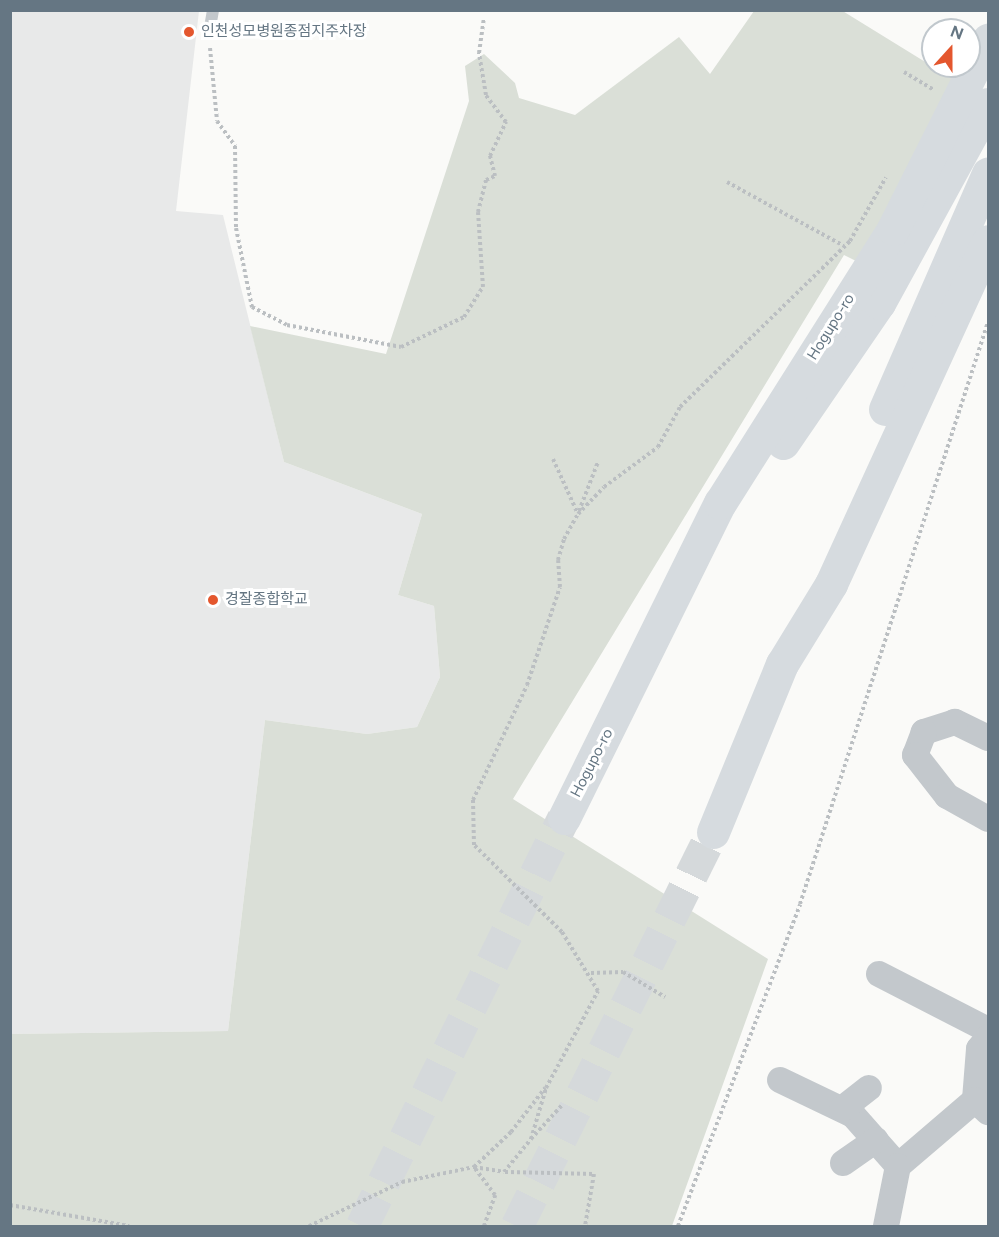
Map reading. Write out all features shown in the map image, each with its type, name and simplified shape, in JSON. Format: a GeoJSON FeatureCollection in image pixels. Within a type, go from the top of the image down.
{"type":"FeatureCollection","features":[{"type":"Feature","properties":{"kind":"main road","name":"Hogupo-ro"},"geometry":{"type":"LineString","coordinates":[[564,818],[720,503],[893,229],[988,40]]}},
{"type":"Feature","properties":{"kind":"main road","name":"Hogupo-ro"},"geometry":{"type":"LineString","coordinates":[[668,611],[879,303],[988,104]]}},
{"type":"Feature","properties":{"kind":"main road"},"geometry":{"type":"LineString","coordinates":[[714,832],[988,173]]}},
{"type":"Feature","properties":{"kind":"main road"},"geometry":{"type":"LineString","coordinates":[[782,664],[831,584],[988,241]]}},
{"type":"Feature","properties":{"kind":"street"},"geometry":{"type":"LineString","coordinates":[[988,738],[955,722],[924,732],[915,755],[947,795],[988,819]]}},
{"type":"Feature","properties":{"kind":"street"},"geometry":{"type":"LineString","coordinates":[[879,974],[988,1030]]}},
{"type":"Feature","properties":{"kind":"street"},"geometry":{"type":"LineString","coordinates":[[886,1227],[898,1166],[982,1106],[979,1049],[988,1037]]}},
{"type":"Feature","properties":{"kind":"street"},"geometry":{"type":"LineString","coordinates":[[780,1080],[842,1109],[876,1140],[898,1166]]}},
{"type":"Feature","properties":{"kind":"street"},"geometry":{"type":"LineString","coordinates":[[842,1109],[868,1088]]}},
{"type":"Feature","properties":{"kind":"street"},"geometry":{"type":"LineString","coordinates":[[843,1163],[876,1140]]}},
{"type":"Feature","properties":{"kind":"lane"},"geometry":{"type":"LineString","coordinates":[[209,33],[213,10]]}},
{"type":"Feature","properties":{"kind":"path"},"geometry":{"type":"LineString","coordinates":[[209,33],[217,121],[235,146],[236,228],[252,307],[287,326],[401,347],[464,317],[483,287],[478,212],[486,180],[495,176],[490,156],[506,122],[486,94],[479,53],[484,19]]}},
{"type":"Feature","properties":{"kind":"path"},"geometry":{"type":"LineString","coordinates":[[904,72],[935,90]]}},
{"type":"Feature","properties":{"kind":"path"},"geometry":{"type":"LineString","coordinates":[[578,514],[658,447],[680,407],[844,246],[727,182]]}},
{"type":"Feature","properties":{"kind":"path"},"geometry":{"type":"LineString","coordinates":[[678,1227],[800,904],[988,322]]}},
{"type":"Feature","properties":{"kind":"path"},"geometry":{"type":"LineString","coordinates":[[553,459],[578,514]]}},
{"type":"Feature","properties":{"kind":"path"},"geometry":{"type":"LineString","coordinates":[[474,1167],[511,1132],[546,1088],[598,991],[591,973],[562,932],[482,857],[474,845],[472,823],[478,782],[527,685],[560,587],[558,560],[598,462]]}},
{"type":"Feature","properties":{"kind":"path"},"geometry":{"type":"LineString","coordinates":[[591,973],[623,972],[665,997]]}},
{"type":"Feature","properties":{"kind":"path"},"geometry":{"type":"LineString","coordinates":[[531,1139],[546,1088]]}},
{"type":"Feature","properties":{"kind":"path"},"geometry":{"type":"LineString","coordinates":[[504,1172],[562,1106]]}},
{"type":"Feature","properties":{"kind":"path"},"geometry":{"type":"LineString","coordinates":[[474,1167],[495,1195],[484,1227]]}},
{"type":"Feature","properties":{"kind":"path"},"geometry":{"type":"LineString","coordinates":[[309,1227],[402,1182],[474,1167],[504,1172],[594,1174],[585,1227]]}},
{"type":"Feature","properties":{"kind":"path"},"geometry":{"type":"LineString","coordinates":[[10,1205],[129,1227]]}},
{"type":"Feature","properties":{"kind":"shaded area"},"geometry":{"type":"Polygon","coordinates":[[[841,10],[921,59],[921,78],[951,78],[961,84],[862,264],[844,255],[513,799],[768,959],[672,1226],[11,1226],[10,1034],[228,1031],[265,720],[367,734],[417,727],[440,677],[434,606],[398,595],[422,514],[284,462],[250,326],[386,354],[469,101],[465,66],[484,54],[515,83],[519,98],[575,115],[679,37],[710,74],[754,11],[841,10]]]}},
{"type":"Feature","properties":{"kind":"shaded area","name":"경잘종합학교"},"geometry":{"type":"Polygon","coordinates":[[[10,11],[199,11],[176,211],[223,215],[284,462],[422,514],[398,595],[434,606],[440,677],[417,727],[367,734],[265,720],[228,1031],[11,1034],[10,11]]]}},
{"type":"Feature","properties":{"kind":"tunnel"},"geometry":{"type":"LineString","coordinates":[[362,1226],[564,818]]}},
{"type":"Feature","properties":{"kind":"tunnel"},"geometry":{"type":"LineString","coordinates":[[517,1226],[713,832]]}},
{"type":"Feature","properties":{"kind":"place","name":"인천성모병원종점지주차장"},"geometry":{"type":"Point","coordinates":[189,32]}},
{"type":"Feature","properties":{"kind":"place","name":"경잘종합학교"},"geometry":{"type":"Point","coordinates":[213,600]}}]}
